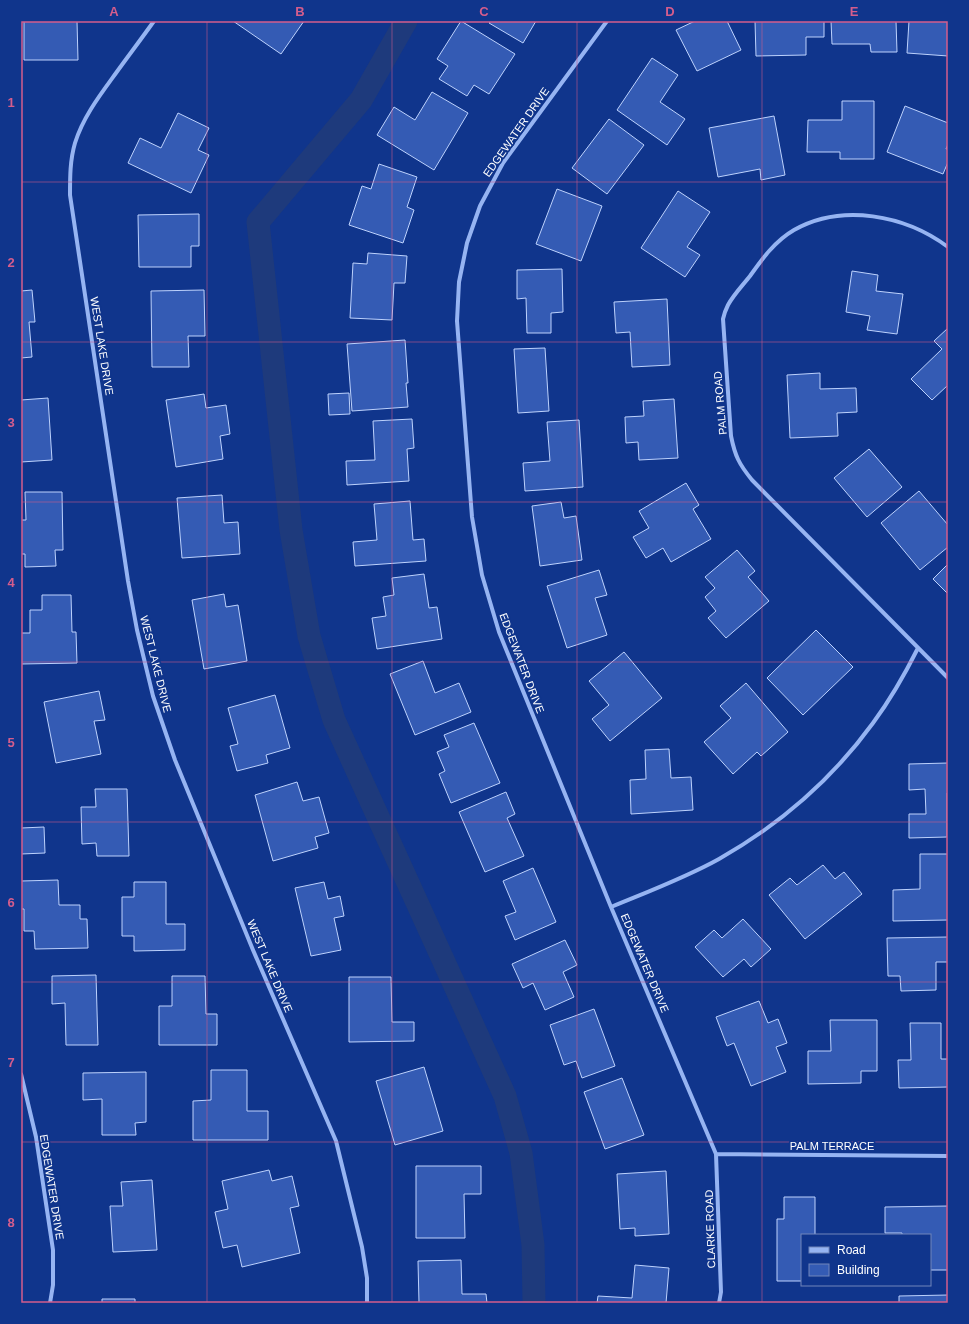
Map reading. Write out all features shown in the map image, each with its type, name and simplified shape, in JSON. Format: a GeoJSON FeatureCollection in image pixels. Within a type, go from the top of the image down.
{"type":"FeatureCollection","features":[{"type":"Feature","properties":{"kind":"street","name":"WEST LAKE DRIVE"},"geometry":{"type":"LineString","coordinates":[[154,21],[97,98],[88,113],[75,144],[71,161],[70,178],[71,203],[128,581],[137,630],[151,689],[174,760],[253,950],[336,1141],[362,1247],[367,1278],[368,1303]]}},
{"type":"Feature","properties":{"kind":"street","name":"EDGEWATER DRIVE"},"geometry":{"type":"LineString","coordinates":[[607,21],[503,163],[480,206],[467,243],[459,282],[457,321],[472,517],[482,575],[499,632],[611,907],[716,1154]]}},
{"type":"Feature","properties":{"kind":"street","name":"PALM ROAD"},"geometry":{"type":"LineString","coordinates":[[948,247],[924,232],[889,220],[852,215],[835,216],[818,220],[794,230],[779,240],[766,253],[728,305],[723,319],[731,436],[741,468],[948,678]]}},
{"type":"Feature","properties":{"kind":"street"},"geometry":{"type":"LineString","coordinates":[[611,907],[686,876],[719,859],[767,829],[810,793],[837,767],[873,723],[904,676],[918,648]]}},
{"type":"Feature","properties":{"kind":"street","name":"EDGEWATER DRIVE"},"geometry":{"type":"LineString","coordinates":[[21,1074],[36,1137],[52,1250],[53,1285],[50,1303]]}},
{"type":"Feature","properties":{"kind":"street","name":"PALM TERRACE"},"geometry":{"type":"LineString","coordinates":[[716,1154],[948,1156]]}},
{"type":"Feature","properties":{"kind":"street","name":"CLARKE ROAD"},"geometry":{"type":"LineString","coordinates":[[716,1154],[721,1292],[719,1303]]}},
{"type":"Feature","properties":{"kind":"building"},"geometry":{"type":"Polygon","coordinates":[[[24,21],[77,21],[78,60],[24,60],[24,21]]]}},
{"type":"Feature","properties":{"kind":"building"},"geometry":{"type":"Polygon","coordinates":[[[233,21],[304,21],[281,54],[233,21]]]}},
{"type":"Feature","properties":{"kind":"building"},"geometry":{"type":"Polygon","coordinates":[[[461,21],[515,54],[489,94],[474,85],[467,96],[439,79],[448,66],[437,59],[461,21]]]}},
{"type":"Feature","properties":{"kind":"building"},"geometry":{"type":"Polygon","coordinates":[[[491,21],[536,21],[523,43],[489,23],[491,21]]]}},
{"type":"Feature","properties":{"kind":"building"},"geometry":{"type":"Polygon","coordinates":[[[695,21],[727,21],[741,50],[697,71],[676,30],[695,21]]]}},
{"type":"Feature","properties":{"kind":"building"},"geometry":{"type":"Polygon","coordinates":[[[755,21],[824,21],[824,37],[806,37],[806,55],[756,56],[755,21]]]}},
{"type":"Feature","properties":{"kind":"building"},"geometry":{"type":"Polygon","coordinates":[[[831,21],[896,21],[897,52],[871,52],[870,44],[832,44],[831,21]]]}},
{"type":"Feature","properties":{"kind":"building"},"geometry":{"type":"Polygon","coordinates":[[[909,21],[948,21],[948,56],[907,53],[909,21]]]}},
{"type":"Feature","properties":{"kind":"building"},"geometry":{"type":"Polygon","coordinates":[[[652,58],[678,75],[660,102],[685,119],[667,145],[617,110],[652,58]]]}},
{"type":"Feature","properties":{"kind":"building"},"geometry":{"type":"Polygon","coordinates":[[[432,92],[468,113],[434,170],[377,135],[394,107],[415,120],[432,92]]]}},
{"type":"Feature","properties":{"kind":"building"},"geometry":{"type":"Polygon","coordinates":[[[842,101],[874,101],[874,159],[840,159],[840,152],[807,152],[808,120],[842,120],[842,101]]]}},
{"type":"Feature","properties":{"kind":"building"},"geometry":{"type":"Polygon","coordinates":[[[905,106],[948,123],[948,144],[946,149],[948,149],[948,162],[943,174],[887,152],[905,106]]]}},
{"type":"Feature","properties":{"kind":"building"},"geometry":{"type":"Polygon","coordinates":[[[178,113],[209,128],[198,150],[209,155],[191,193],[128,163],[140,138],[161,148],[178,113]]]}},
{"type":"Feature","properties":{"kind":"building"},"geometry":{"type":"Polygon","coordinates":[[[774,116],[785,175],[761,180],[760,169],[718,177],[709,128],[774,116]]]}},
{"type":"Feature","properties":{"kind":"building"},"geometry":{"type":"Polygon","coordinates":[[[609,119],[644,145],[607,194],[572,168],[609,119]]]}},
{"type":"Feature","properties":{"kind":"building"},"geometry":{"type":"Polygon","coordinates":[[[379,164],[417,177],[407,207],[414,210],[403,243],[349,225],[362,186],[371,189],[379,164]]]}},
{"type":"Feature","properties":{"kind":"building"},"geometry":{"type":"Polygon","coordinates":[[[557,189],[602,206],[581,261],[536,244],[557,189]]]}},
{"type":"Feature","properties":{"kind":"building"},"geometry":{"type":"Polygon","coordinates":[[[678,191],[710,212],[687,247],[700,255],[685,277],[641,248],[678,191]]]}},
{"type":"Feature","properties":{"kind":"building"},"geometry":{"type":"Polygon","coordinates":[[[199,214],[199,246],[191,246],[191,267],[139,267],[138,215],[199,214]]]}},
{"type":"Feature","properties":{"kind":"building"},"geometry":{"type":"Polygon","coordinates":[[[368,253],[407,256],[405,283],[394,283],[392,320],[350,318],[353,263],[367,264],[368,253]]]}},
{"type":"Feature","properties":{"kind":"building"},"geometry":{"type":"Polygon","coordinates":[[[562,269],[563,312],[551,313],[551,333],[527,333],[526,298],[517,299],[517,270],[562,269]]]}},
{"type":"Feature","properties":{"kind":"building"},"geometry":{"type":"Polygon","coordinates":[[[852,271],[878,275],[876,291],[903,294],[897,334],[867,330],[870,316],[846,312],[852,271]]]}},
{"type":"Feature","properties":{"kind":"building"},"geometry":{"type":"Polygon","coordinates":[[[32,290],[35,322],[29,322],[32,357],[21,358],[21,291],[32,290]]]}},
{"type":"Feature","properties":{"kind":"building"},"geometry":{"type":"Polygon","coordinates":[[[204,290],[205,336],[188,336],[189,367],[152,367],[151,291],[204,290]]]}},
{"type":"Feature","properties":{"kind":"building"},"geometry":{"type":"Polygon","coordinates":[[[667,299],[670,365],[632,367],[630,332],[616,333],[614,302],[667,299]]]}},
{"type":"Feature","properties":{"kind":"building"},"geometry":{"type":"Polygon","coordinates":[[[948,328],[948,385],[932,400],[911,379],[942,349],[934,341],[948,328]]]}},
{"type":"Feature","properties":{"kind":"building"},"geometry":{"type":"Polygon","coordinates":[[[405,340],[408,407],[352,411],[347,344],[405,340]]]}},
{"type":"Feature","properties":{"kind":"building"},"geometry":{"type":"Polygon","coordinates":[[[545,348],[549,411],[518,413],[514,349],[545,348]]]}},
{"type":"Feature","properties":{"kind":"building"},"geometry":{"type":"Polygon","coordinates":[[[820,373],[820,389],[856,388],[857,412],[837,413],[838,436],[790,438],[787,375],[820,373]]]}},
{"type":"Feature","properties":{"kind":"building"},"geometry":{"type":"Polygon","coordinates":[[[349,393],[350,414],[329,415],[328,394],[349,393]]]}},
{"type":"Feature","properties":{"kind":"building"},"geometry":{"type":"Polygon","coordinates":[[[204,394],[206,408],[226,405],[230,434],[220,436],[223,459],[176,467],[166,400],[204,394]]]}},
{"type":"Feature","properties":{"kind":"building"},"geometry":{"type":"Polygon","coordinates":[[[48,398],[52,460],[21,462],[21,400],[48,398]]]}},
{"type":"Feature","properties":{"kind":"building"},"geometry":{"type":"Polygon","coordinates":[[[674,399],[678,458],[639,460],[638,442],[626,443],[625,417],[644,416],[643,401],[674,399]]]}},
{"type":"Feature","properties":{"kind":"building"},"geometry":{"type":"Polygon","coordinates":[[[412,419],[414,448],[407,449],[409,481],[347,485],[346,461],[375,460],[373,421],[412,419]]]}},
{"type":"Feature","properties":{"kind":"building"},"geometry":{"type":"Polygon","coordinates":[[[579,420],[583,487],[525,491],[523,463],[550,461],[547,422],[579,420]]]}},
{"type":"Feature","properties":{"kind":"building"},"geometry":{"type":"Polygon","coordinates":[[[869,449],[902,487],[867,517],[834,478],[869,449]]]}},
{"type":"Feature","properties":{"kind":"building"},"geometry":{"type":"Polygon","coordinates":[[[686,483],[699,505],[693,509],[711,539],[671,562],[663,548],[646,558],[633,537],[649,528],[639,511],[686,483]]]}},
{"type":"Feature","properties":{"kind":"building"},"geometry":{"type":"Polygon","coordinates":[[[919,491],[948,525],[948,547],[920,570],[881,523],[919,491]]]}},
{"type":"Feature","properties":{"kind":"building"},"geometry":{"type":"Polygon","coordinates":[[[25,492],[62,492],[63,550],[55,550],[56,566],[25,567],[25,554],[21,554],[21,520],[26,520],[25,492]]]}},
{"type":"Feature","properties":{"kind":"building"},"geometry":{"type":"Polygon","coordinates":[[[222,495],[224,523],[238,522],[240,554],[182,558],[177,498],[222,495]]]}},
{"type":"Feature","properties":{"kind":"building"},"geometry":{"type":"Polygon","coordinates":[[[410,501],[413,540],[424,539],[426,561],[355,566],[353,542],[377,540],[374,504],[410,501]]]}},
{"type":"Feature","properties":{"kind":"building"},"geometry":{"type":"Polygon","coordinates":[[[561,502],[564,518],[576,516],[582,560],[540,566],[532,506],[561,502]]]}},
{"type":"Feature","properties":{"kind":"building"},"geometry":{"type":"Polygon","coordinates":[[[737,550],[755,571],[748,577],[769,601],[726,638],[708,618],[716,611],[705,597],[715,588],[705,577],[737,550]]]}},
{"type":"Feature","properties":{"kind":"building"},"geometry":{"type":"Polygon","coordinates":[[[948,564],[948,594],[933,579],[948,564]]]}},
{"type":"Feature","properties":{"kind":"building"},"geometry":{"type":"Polygon","coordinates":[[[599,570],[607,595],[595,598],[607,635],[567,648],[547,586],[599,570]]]}},
{"type":"Feature","properties":{"kind":"building"},"geometry":{"type":"Polygon","coordinates":[[[424,574],[429,608],[437,607],[442,639],[377,649],[372,618],[386,616],[383,597],[394,595],[392,578],[424,574]]]}},
{"type":"Feature","properties":{"kind":"building"},"geometry":{"type":"Polygon","coordinates":[[[224,594],[226,607],[238,605],[247,661],[204,669],[192,600],[224,594]]]}},
{"type":"Feature","properties":{"kind":"building"},"geometry":{"type":"Polygon","coordinates":[[[42,595],[71,595],[72,632],[76,632],[77,663],[21,664],[21,633],[30,633],[30,610],[42,610],[42,595]]]}},
{"type":"Feature","properties":{"kind":"building"},"geometry":{"type":"Polygon","coordinates":[[[816,630],[853,667],[803,715],[767,678],[816,630]]]}},
{"type":"Feature","properties":{"kind":"building"},"geometry":{"type":"Polygon","coordinates":[[[624,652],[662,698],[610,741],[592,719],[609,705],[589,681],[624,652]]]}},
{"type":"Feature","properties":{"kind":"building"},"geometry":{"type":"Polygon","coordinates":[[[423,661],[435,693],[459,683],[471,712],[415,735],[390,674],[423,661]]]}},
{"type":"Feature","properties":{"kind":"building"},"geometry":{"type":"Polygon","coordinates":[[[746,683],[788,732],[761,756],[757,752],[733,774],[704,742],[731,718],[720,706],[746,683]]]}},
{"type":"Feature","properties":{"kind":"building"},"geometry":{"type":"Polygon","coordinates":[[[99,691],[105,720],[94,721],[101,754],[56,763],[44,702],[99,691]]]}},
{"type":"Feature","properties":{"kind":"building"},"geometry":{"type":"Polygon","coordinates":[[[275,695],[290,748],[266,755],[268,763],[237,771],[230,746],[238,744],[228,708],[275,695]]]}},
{"type":"Feature","properties":{"kind":"building"},"geometry":{"type":"Polygon","coordinates":[[[474,723],[500,783],[451,803],[439,774],[445,771],[437,752],[449,747],[444,735],[474,723]]]}},
{"type":"Feature","properties":{"kind":"building"},"geometry":{"type":"Polygon","coordinates":[[[669,749],[671,778],[691,777],[693,810],[631,814],[630,780],[646,779],[645,750],[669,749]]]}},
{"type":"Feature","properties":{"kind":"building"},"geometry":{"type":"Polygon","coordinates":[[[948,763],[947,837],[909,838],[909,814],[926,814],[925,789],[909,790],[909,764],[948,763]]]}},
{"type":"Feature","properties":{"kind":"building"},"geometry":{"type":"Polygon","coordinates":[[[297,782],[303,801],[319,797],[329,833],[315,837],[318,848],[273,861],[255,795],[297,782]]]}},
{"type":"Feature","properties":{"kind":"building"},"geometry":{"type":"Polygon","coordinates":[[[95,789],[127,789],[129,856],[97,856],[96,843],[82,844],[81,807],[96,807],[95,789]]]}},
{"type":"Feature","properties":{"kind":"building"},"geometry":{"type":"Polygon","coordinates":[[[506,792],[515,814],[507,818],[524,856],[485,872],[459,812],[506,792]]]}},
{"type":"Feature","properties":{"kind":"building"},"geometry":{"type":"Polygon","coordinates":[[[44,827],[45,853],[21,854],[21,828],[44,827]]]}},
{"type":"Feature","properties":{"kind":"building"},"geometry":{"type":"Polygon","coordinates":[[[920,854],[948,854],[948,920],[893,921],[893,890],[920,889],[920,854]]]}},
{"type":"Feature","properties":{"kind":"building"},"geometry":{"type":"Polygon","coordinates":[[[823,865],[835,879],[844,872],[862,894],[805,939],[769,895],[790,878],[797,885],[823,865]]]}},
{"type":"Feature","properties":{"kind":"building"},"geometry":{"type":"Polygon","coordinates":[[[533,868],[556,922],[515,940],[505,916],[516,912],[503,881],[533,868]]]}},
{"type":"Feature","properties":{"kind":"building"},"geometry":{"type":"Polygon","coordinates":[[[58,880],[59,905],[80,905],[80,919],[87,919],[88,948],[35,949],[34,931],[24,931],[24,909],[21,909],[21,881],[58,880]]]}},
{"type":"Feature","properties":{"kind":"building"},"geometry":{"type":"Polygon","coordinates":[[[134,882],[166,882],[166,924],[185,924],[185,950],[134,951],[134,936],[122,936],[122,897],[134,897],[134,882]]]}},
{"type":"Feature","properties":{"kind":"building"},"geometry":{"type":"Polygon","coordinates":[[[324,882],[328,899],[340,896],[344,916],[334,918],[341,950],[311,956],[295,888],[324,882]]]}},
{"type":"Feature","properties":{"kind":"building"},"geometry":{"type":"Polygon","coordinates":[[[743,919],[771,949],[751,967],[744,959],[723,977],[695,947],[714,930],[722,938],[743,919]]]}},
{"type":"Feature","properties":{"kind":"building"},"geometry":{"type":"Polygon","coordinates":[[[948,937],[948,962],[936,962],[936,990],[901,991],[900,976],[888,976],[887,938],[948,937]]]}},
{"type":"Feature","properties":{"kind":"building"},"geometry":{"type":"Polygon","coordinates":[[[565,940],[577,965],[563,972],[574,997],[545,1010],[533,983],[523,988],[512,964],[565,940]]]}},
{"type":"Feature","properties":{"kind":"building"},"geometry":{"type":"Polygon","coordinates":[[[96,975],[98,1045],[66,1045],[65,1003],[52,1004],[52,976],[96,975]]]}},
{"type":"Feature","properties":{"kind":"building"},"geometry":{"type":"Polygon","coordinates":[[[172,976],[205,976],[206,1014],[217,1014],[217,1045],[159,1045],[159,1006],[172,1006],[172,976]]]}},
{"type":"Feature","properties":{"kind":"building"},"geometry":{"type":"Polygon","coordinates":[[[349,977],[391,977],[392,1022],[414,1022],[414,1041],[349,1042],[349,977]]]}},
{"type":"Feature","properties":{"kind":"building"},"geometry":{"type":"Polygon","coordinates":[[[759,1001],[768,1023],[778,1019],[787,1043],[776,1047],[786,1072],[751,1086],[734,1043],[727,1046],[716,1017],[759,1001]]]}},
{"type":"Feature","properties":{"kind":"building"},"geometry":{"type":"Polygon","coordinates":[[[594,1009],[615,1066],[582,1078],[576,1061],[564,1065],[550,1025],[594,1009]]]}},
{"type":"Feature","properties":{"kind":"building"},"geometry":{"type":"Polygon","coordinates":[[[830,1020],[877,1020],[877,1071],[861,1071],[861,1083],[808,1084],[808,1051],[831,1051],[830,1020]]]}},
{"type":"Feature","properties":{"kind":"building"},"geometry":{"type":"Polygon","coordinates":[[[910,1023],[941,1023],[941,1059],[948,1059],[948,1087],[899,1088],[898,1060],[911,1060],[910,1023]]]}},
{"type":"Feature","properties":{"kind":"building"},"geometry":{"type":"Polygon","coordinates":[[[424,1067],[443,1131],[395,1145],[376,1081],[424,1067]]]}},
{"type":"Feature","properties":{"kind":"building"},"geometry":{"type":"Polygon","coordinates":[[[211,1070],[247,1070],[247,1111],[268,1111],[268,1140],[193,1140],[193,1101],[211,1100],[211,1070]]]}},
{"type":"Feature","properties":{"kind":"building"},"geometry":{"type":"Polygon","coordinates":[[[146,1072],[146,1122],[135,1123],[136,1135],[102,1135],[102,1099],[83,1100],[83,1073],[146,1072]]]}},
{"type":"Feature","properties":{"kind":"building"},"geometry":{"type":"Polygon","coordinates":[[[622,1078],[644,1135],[605,1149],[584,1092],[622,1078]]]}},
{"type":"Feature","properties":{"kind":"building"},"geometry":{"type":"Polygon","coordinates":[[[416,1166],[481,1166],[481,1194],[464,1194],[465,1238],[416,1238],[416,1166]]]}},
{"type":"Feature","properties":{"kind":"building"},"geometry":{"type":"Polygon","coordinates":[[[269,1170],[272,1181],[292,1176],[299,1206],[290,1208],[300,1253],[242,1267],[237,1245],[223,1248],[215,1212],[228,1209],[222,1181],[269,1170]]]}},
{"type":"Feature","properties":{"kind":"building"},"geometry":{"type":"Polygon","coordinates":[[[666,1171],[669,1234],[635,1236],[635,1228],[620,1229],[617,1174],[666,1171]]]}},
{"type":"Feature","properties":{"kind":"building"},"geometry":{"type":"Polygon","coordinates":[[[152,1180],[157,1250],[113,1252],[110,1206],[123,1206],[121,1182],[152,1180]]]}},
{"type":"Feature","properties":{"kind":"building"},"geometry":{"type":"Polygon","coordinates":[[[784,1197],[815,1197],[815,1234],[801,1234],[801,1281],[777,1281],[777,1219],[784,1219],[784,1197]]]}},
{"type":"Feature","properties":{"kind":"building"},"geometry":{"type":"Polygon","coordinates":[[[948,1206],[948,1270],[931,1270],[931,1234],[885,1233],[885,1207],[948,1206]]]}},
{"type":"Feature","properties":{"kind":"building"},"geometry":{"type":"Polygon","coordinates":[[[461,1260],[462,1294],[486,1294],[487,1303],[419,1303],[418,1261],[461,1260]]]}},
{"type":"Feature","properties":{"kind":"building"},"geometry":{"type":"Polygon","coordinates":[[[635,1265],[669,1268],[666,1303],[597,1303],[598,1296],[632,1298],[635,1265]]]}},
{"type":"Feature","properties":{"kind":"building"},"geometry":{"type":"Polygon","coordinates":[[[948,1295],[948,1303],[899,1303],[899,1296],[948,1295]]]}},
{"type":"Feature","properties":{"kind":"building"},"geometry":{"type":"Polygon","coordinates":[[[102,1299],[135,1299],[135,1303],[102,1303],[102,1299]]]}},
{"type":"Feature","properties":{"kind":"waterway"},"geometry":{"type":"LineString","coordinates":[[406,21],[361,100],[258,222],[291,530],[309,636],[334,720],[505,1096],[521,1153],[533,1245],[534,1303]]}}]}
